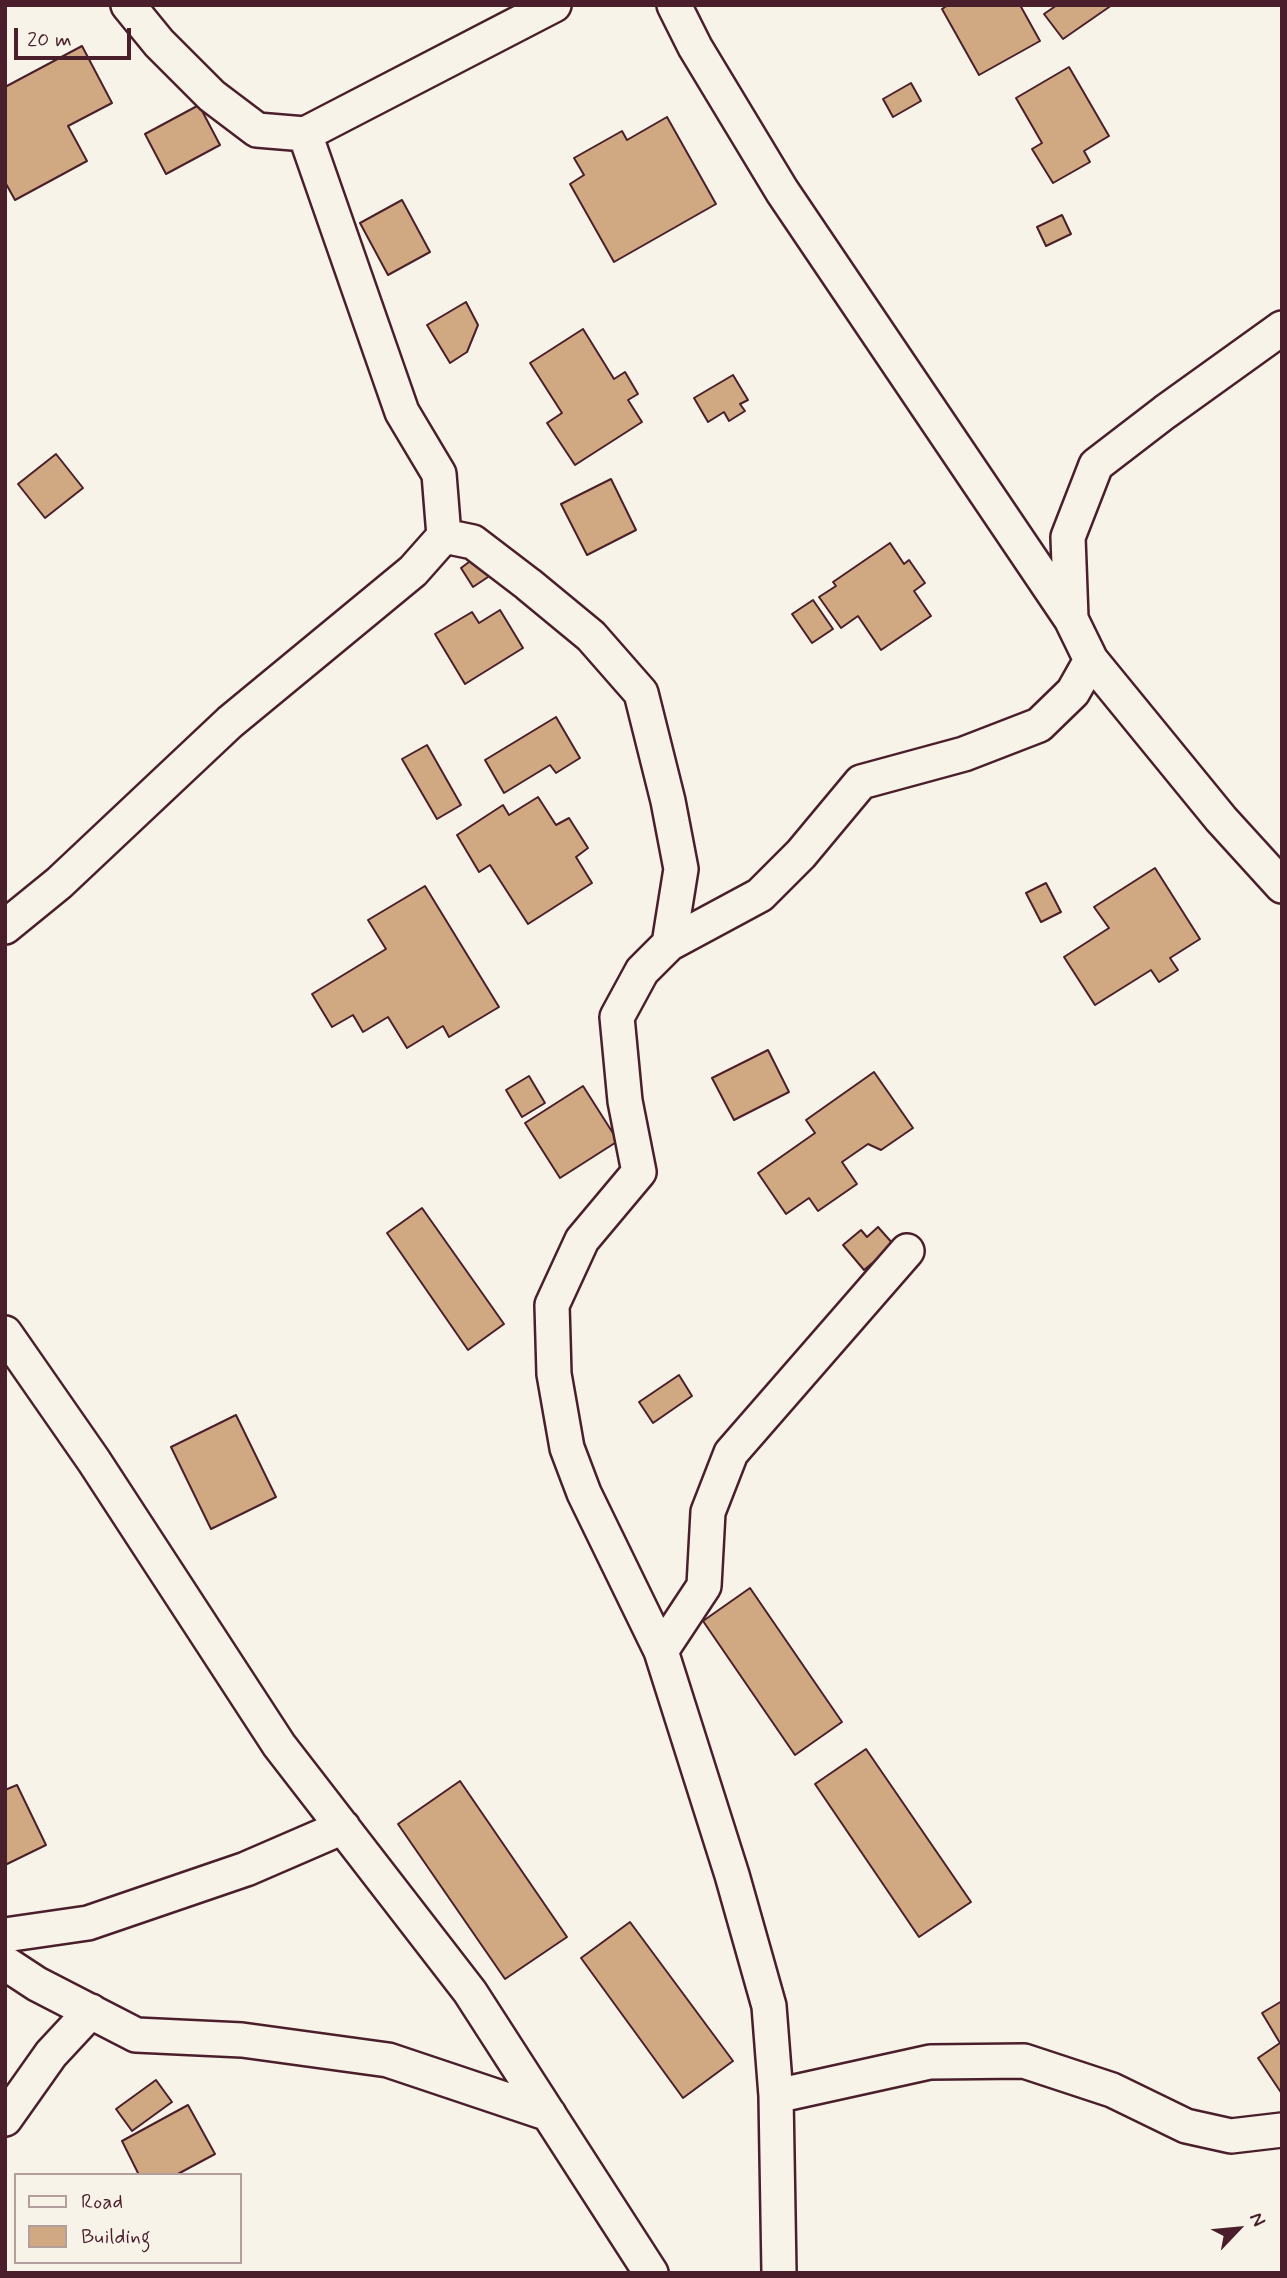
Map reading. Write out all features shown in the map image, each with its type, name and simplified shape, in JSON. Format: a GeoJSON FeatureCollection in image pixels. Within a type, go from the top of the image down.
{"type":"FeatureCollection","features":[{"type":"Feature","properties":{"kind":"street"},"geometry":{"type":"LineString","coordinates":[[128,5],[159,43],[212,96],[257,130],[305,134],[554,5]]}},
{"type":"Feature","properties":{"kind":"street"},"geometry":{"type":"LineString","coordinates":[[674,5],[695,47],[782,191],[1071,619],[1091,660],[1221,819],[1282,886]]}},
{"type":"Feature","properties":{"kind":"street"},"geometry":{"type":"LineString","coordinates":[[5,927],[59,883],[230,722],[412,571],[444,536],[439,474],[402,412],[305,134]]}},
{"type":"Feature","properties":{"kind":"street"},"geometry":{"type":"LineString","coordinates":[[1071,619],[1068,537],[1096,465],[1282,328]]}},
{"type":"Feature","properties":{"kind":"street"},"geometry":{"type":"LineString","coordinates":[[444,536],[474,542],[528,584],[591,636],[641,693],[668,801],[681,869],[669,944]]}},
{"type":"Feature","properties":{"kind":"street"},"geometry":{"type":"LineString","coordinates":[[779,2273],[776,2096],[769,2006],[732,1875],[661,1651],[584,1493],[568,1448],[554,1374],[552,1305],[582,1240],[639,1172],[625,1101],[617,1017],[642,971],[669,944],[760,895],[801,854],[861,782],[964,754],[1039,725],[1073,692],[1091,660]]}},
{"type":"Feature","properties":{"kind":"street"},"geometry":{"type":"LineString","coordinates":[[661,1651],[704,1586],[708,1511],[731,1453],[907,1251]]}},
{"type":"Feature","properties":{"kind":"street"},"geometry":{"type":"LineString","coordinates":[[5,1333],[94,1461],[279,1745],[470,1992],[651,2273]]}},
{"type":"Feature","properties":{"kind":"street"},"geometry":{"type":"LineString","coordinates":[[5,1935],[88,1923],[246,1869],[343,1827]]}},
{"type":"Feature","properties":{"kind":"street"},"geometry":{"type":"LineString","coordinates":[[5,1963],[37,1984],[136,2035],[242,2040],[388,2060],[548,2114]]}},
{"type":"Feature","properties":{"kind":"street"},"geometry":{"type":"LineString","coordinates":[[5,2119],[51,2054],[91,2011]]}},
{"type":"Feature","properties":{"kind":"street"},"geometry":{"type":"LineString","coordinates":[[776,2096],[930,2062],[1024,2061],[1112,2090],[1185,2126],[1231,2136],[1282,2130]]}},
{"type":"Feature","properties":{"kind":"building"},"geometry":{"type":"Polygon","coordinates":[[[948,5],[1020,5],[1040,41],[979,75],[942,9],[948,5]]]}},
{"type":"Feature","properties":{"kind":"building"},"geometry":{"type":"Polygon","coordinates":[[[1057,5],[1112,5],[1063,39],[1044,14],[1057,5]]]}},
{"type":"Feature","properties":{"kind":"building"},"geometry":{"type":"Polygon","coordinates":[[[82,46],[112,103],[68,126],[87,161],[15,200],[5,182],[5,87],[82,46]]]}},
{"type":"Feature","properties":{"kind":"building"},"geometry":{"type":"Polygon","coordinates":[[[1069,67],[1109,136],[1084,151],[1090,162],[1053,183],[1032,149],[1042,143],[1016,98],[1069,67]]]}},
{"type":"Feature","properties":{"kind":"building"},"geometry":{"type":"Polygon","coordinates":[[[911,83],[921,101],[893,117],[883,99],[911,83]]]}},
{"type":"Feature","properties":{"kind":"building"},"geometry":{"type":"Polygon","coordinates":[[[199,105],[220,145],[166,174],[145,134],[199,105]]]}},
{"type":"Feature","properties":{"kind":"building"},"geometry":{"type":"Polygon","coordinates":[[[667,117],[716,204],[614,262],[570,184],[584,175],[574,158],[622,131],[627,140],[667,117]]]}},
{"type":"Feature","properties":{"kind":"building"},"geometry":{"type":"Polygon","coordinates":[[[402,200],[430,252],[388,275],[360,223],[402,200]]]}},
{"type":"Feature","properties":{"kind":"building"},"geometry":{"type":"Polygon","coordinates":[[[1062,215],[1071,234],[1046,246],[1037,227],[1062,215]]]}},
{"type":"Feature","properties":{"kind":"building"},"geometry":{"type":"Polygon","coordinates":[[[466,302],[478,325],[467,352],[450,363],[427,325],[466,302]]]}},
{"type":"Feature","properties":{"kind":"building"},"geometry":{"type":"Polygon","coordinates":[[[583,329],[614,379],[625,372],[638,394],[628,400],[642,422],[575,465],[547,423],[562,413],[530,363],[583,329]]]}},
{"type":"Feature","properties":{"kind":"building"},"geometry":{"type":"Polygon","coordinates":[[[733,375],[748,400],[740,404],[745,411],[729,421],[724,412],[708,422],[694,398],[733,375]]]}},
{"type":"Feature","properties":{"kind":"building"},"geometry":{"type":"Polygon","coordinates":[[[56,454],[83,488],[45,518],[18,484],[56,454]]]}},
{"type":"Feature","properties":{"kind":"building"},"geometry":{"type":"Polygon","coordinates":[[[611,479],[636,530],[587,555],[561,504],[611,479]]]}},
{"type":"Feature","properties":{"kind":"building"},"geometry":{"type":"Polygon","coordinates":[[[890,543],[904,564],[909,560],[925,583],[914,591],[931,616],[881,650],[858,616],[841,628],[819,597],[836,586],[833,582],[890,543]]]}},
{"type":"Feature","properties":{"kind":"building"},"geometry":{"type":"Polygon","coordinates":[[[477,556],[491,575],[473,587],[461,568],[477,556]]]}},
{"type":"Feature","properties":{"kind":"building"},"geometry":{"type":"Polygon","coordinates":[[[813,600],[833,629],[812,643],[792,614],[813,600]]]}},
{"type":"Feature","properties":{"kind":"building"},"geometry":{"type":"Polygon","coordinates":[[[500,610],[523,648],[465,684],[435,634],[472,612],[479,623],[500,610]]]}},
{"type":"Feature","properties":{"kind":"building"},"geometry":{"type":"Polygon","coordinates":[[[556,717],[580,758],[556,773],[550,765],[504,793],[485,760],[556,717]]]}},
{"type":"Feature","properties":{"kind":"building"},"geometry":{"type":"Polygon","coordinates":[[[427,745],[461,805],[437,819],[402,759],[427,745]]]}},
{"type":"Feature","properties":{"kind":"building"},"geometry":{"type":"Polygon","coordinates":[[[538,797],[556,825],[569,818],[588,848],[576,857],[592,883],[528,924],[490,865],[479,872],[457,835],[503,805],[509,815],[538,797]]]}},
{"type":"Feature","properties":{"kind":"building"},"geometry":{"type":"Polygon","coordinates":[[[1155,868],[1200,939],[1170,958],[1178,970],[1159,982],[1151,970],[1095,1005],[1064,957],[1109,928],[1094,907],[1155,868]]]}},
{"type":"Feature","properties":{"kind":"building"},"geometry":{"type":"Polygon","coordinates":[[[1046,883],[1061,912],[1041,922],[1026,893],[1046,883]]]}},
{"type":"Feature","properties":{"kind":"building"},"geometry":{"type":"Polygon","coordinates":[[[425,886],[499,1007],[449,1037],[443,1026],[407,1048],[388,1017],[363,1032],[353,1015],[332,1027],[312,994],[386,949],[368,920],[425,886]]]}},
{"type":"Feature","properties":{"kind":"building"},"geometry":{"type":"Polygon","coordinates":[[[768,1050],[789,1092],[734,1120],[712,1078],[768,1050]]]}},
{"type":"Feature","properties":{"kind":"building"},"geometry":{"type":"Polygon","coordinates":[[[874,1072],[913,1128],[881,1150],[868,1144],[842,1162],[857,1184],[818,1211],[809,1198],[786,1214],[758,1173],[815,1133],[806,1120],[874,1072]]]}},
{"type":"Feature","properties":{"kind":"building"},"geometry":{"type":"Polygon","coordinates":[[[529,1076],[545,1103],[522,1117],[506,1090],[529,1076]]]}},
{"type":"Feature","properties":{"kind":"building"},"geometry":{"type":"Polygon","coordinates":[[[583,1086],[618,1141],[560,1178],[525,1123],[583,1086]]]}},
{"type":"Feature","properties":{"kind":"building"},"geometry":{"type":"Polygon","coordinates":[[[422,1208],[504,1324],[468,1350],[387,1233],[422,1208]]]}},
{"type":"Feature","properties":{"kind":"building"},"geometry":{"type":"Polygon","coordinates":[[[878,1227],[894,1245],[864,1270],[843,1245],[861,1230],[867,1237],[878,1227]]]}},
{"type":"Feature","properties":{"kind":"building"},"geometry":{"type":"Polygon","coordinates":[[[679,1375],[692,1396],[653,1423],[639,1402],[679,1375]]]}},
{"type":"Feature","properties":{"kind":"building"},"geometry":{"type":"Polygon","coordinates":[[[236,1415],[276,1497],[211,1529],[171,1447],[236,1415]]]}},
{"type":"Feature","properties":{"kind":"building"},"geometry":{"type":"Polygon","coordinates":[[[750,1588],[842,1722],[795,1755],[703,1621],[750,1588]]]}},
{"type":"Feature","properties":{"kind":"building"},"geometry":{"type":"Polygon","coordinates":[[[866,1749],[971,1902],[919,1937],[815,1784],[866,1749]]]}},
{"type":"Feature","properties":{"kind":"building"},"geometry":{"type":"Polygon","coordinates":[[[460,1781],[567,1937],[505,1979],[398,1824],[460,1781]]]}},
{"type":"Feature","properties":{"kind":"building"},"geometry":{"type":"Polygon","coordinates":[[[17,1785],[46,1845],[5,1865],[5,1790],[17,1785]]]}},
{"type":"Feature","properties":{"kind":"building"},"geometry":{"type":"Polygon","coordinates":[[[630,1922],[733,2061],[683,2098],[581,1958],[630,1922]]]}},
{"type":"Feature","properties":{"kind":"building"},"geometry":{"type":"Polygon","coordinates":[[[1282,2001],[1282,2094],[1258,2058],[1280,2043],[1262,2013],[1282,2001]]]}},
{"type":"Feature","properties":{"kind":"building"},"geometry":{"type":"Polygon","coordinates":[[[156,2080],[172,2102],[132,2131],[116,2109],[156,2080]]]}},
{"type":"Feature","properties":{"kind":"building"},"geometry":{"type":"Polygon","coordinates":[[[188,2105],[215,2154],[180,2173],[138,2173],[122,2141],[188,2105]]]}}]}
